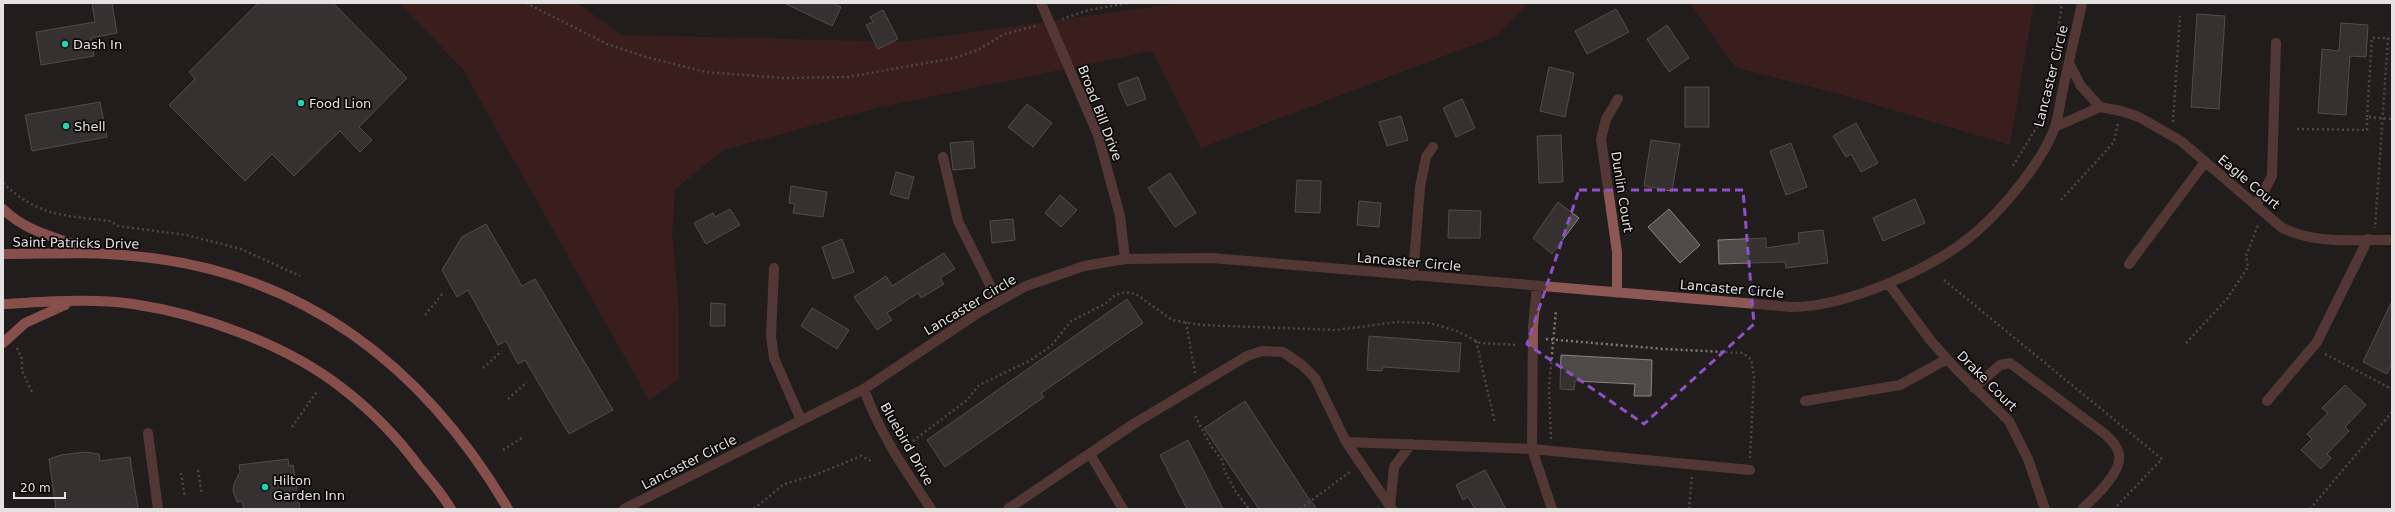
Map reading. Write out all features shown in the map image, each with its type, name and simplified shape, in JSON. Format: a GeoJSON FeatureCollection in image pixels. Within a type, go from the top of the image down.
{"type":"FeatureCollection","features":[{"type":"Feature","properties":{"kind":"main road"},"geometry":{"type":"LineString","coordinates":[[3,209],[28,227],[43,235],[62,239],[96,254]]}},
{"type":"Feature","properties":{"kind":"main road","name":"Saint Patricks Drive"},"geometry":{"type":"LineString","coordinates":[[3,254],[96,254],[169,261],[249,281],[295,299],[325,315],[399,369],[447,422],[480,466],[508,509]]}},
{"type":"Feature","properties":{"kind":"main road"},"geometry":{"type":"LineString","coordinates":[[3,304],[85,300],[133,304],[177,313],[228,327],[289,354],[342,387],[371,412],[400,442],[451,509]]}},
{"type":"Feature","properties":{"kind":"main road"},"geometry":{"type":"LineString","coordinates":[[3,343],[8,337],[32,319],[57,307],[85,300]]}},
{"type":"Feature","properties":{"kind":"street","name":"Broad Bill Drive"},"geometry":{"type":"LineString","coordinates":[[1041,3],[1098,136],[1120,216],[1125,259]]}},
{"type":"Feature","properties":{"kind":"street","name":"Lancaster Circle"},"geometry":{"type":"LineString","coordinates":[[624,509],[864,389],[998,301],[1052,276],[1084,266],[1125,259],[1212,258],[1537,287],[1804,307],[1831,303],[1888,283],[1947,253],[1975,233],[2010,198],[2034,164],[2055,127],[2082,3]]}},
{"type":"Feature","properties":{"kind":"street"},"geometry":{"type":"LineString","coordinates":[[2260,209],[2272,176],[2276,42]]}},
{"type":"Feature","properties":{"kind":"street"},"geometry":{"type":"LineString","coordinates":[[2055,127],[2100,107],[2081,86],[2069,63]]}},
{"type":"Feature","properties":{"kind":"street","name":"Dunlin Court"},"geometry":{"type":"LineString","coordinates":[[1616,293],[1617,252],[1601,139],[1606,119],[1618,100]]}},
{"type":"Feature","properties":{"kind":"street","name":"Eagle Court"},"geometry":{"type":"LineString","coordinates":[[2100,107],[2121,111],[2139,118],[2181,141],[2281,227],[2294,234],[2316,239],[2392,240]]}},
{"type":"Feature","properties":{"kind":"street"},"geometry":{"type":"LineString","coordinates":[[1413,276],[1420,187],[1426,157],[1433,147]]}},
{"type":"Feature","properties":{"kind":"street"},"geometry":{"type":"LineString","coordinates":[[943,157],[958,221],[998,301]]}},
{"type":"Feature","properties":{"kind":"street"},"geometry":{"type":"LineString","coordinates":[[2129,264],[2204,162]]}},
{"type":"Feature","properties":{"kind":"street"},"geometry":{"type":"LineString","coordinates":[[2267,401],[2317,342],[2371,239]]}},
{"type":"Feature","properties":{"kind":"street"},"geometry":{"type":"LineString","coordinates":[[774,268],[771,336],[774,358],[802,420]]}},
{"type":"Feature","properties":{"kind":"street","name":"Drake Court"},"geometry":{"type":"LineString","coordinates":[[1888,283],[1931,341],[1974,388],[2009,421],[2017,433],[2028,459],[2045,509]]}},
{"type":"Feature","properties":{"kind":"street"},"geometry":{"type":"LineString","coordinates":[[1537,287],[1533,326],[1532,449],[1552,509]]}},
{"type":"Feature","properties":{"kind":"street"},"geometry":{"type":"LineString","coordinates":[[1008,509],[1090,454],[1198,386],[1247,356],[1262,351],[1283,352],[1292,356],[1315,378],[1346,442],[1391,508]]}},
{"type":"Feature","properties":{"kind":"street"},"geometry":{"type":"LineString","coordinates":[[1805,401],[1900,385],[1948,359]]}},
{"type":"Feature","properties":{"kind":"street"},"geometry":{"type":"LineString","coordinates":[[1974,388],[2000,365],[2010,363],[2115,444],[2120,461],[2117,469],[2093,499],[2082,509]]}},
{"type":"Feature","properties":{"kind":"street","name":"Bluebird Drive"},"geometry":{"type":"LineString","coordinates":[[864,389],[870,406],[895,454],[931,509]]}},
{"type":"Feature","properties":{"kind":"street"},"geometry":{"type":"LineString","coordinates":[[148,433],[158,509]]}},
{"type":"Feature","properties":{"kind":"street"},"geometry":{"type":"LineString","coordinates":[[1346,442],[1532,449],[1750,470]]}},
{"type":"Feature","properties":{"kind":"street"},"geometry":{"type":"LineString","coordinates":[[1391,508],[1394,467],[1411,444]]}},
{"type":"Feature","properties":{"kind":"street"},"geometry":{"type":"LineString","coordinates":[[1090,454],[1123,509]]}},
{"type":"Feature","properties":{"kind":"path"},"geometry":{"type":"LineString","coordinates":[[526,3],[607,44],[646,57],[706,72],[785,78],[848,77],[954,58],[978,50],[1004,34],[1049,23],[1089,10],[1128,3]]}},
{"type":"Feature","properties":{"kind":"path"},"geometry":{"type":"LineString","coordinates":[[2054,64],[2062,3]]}},
{"type":"Feature","properties":{"kind":"path"},"geometry":{"type":"LineString","coordinates":[[2173,126],[2180,16]]}},
{"type":"Feature","properties":{"kind":"path"},"geometry":{"type":"LineString","coordinates":[[2297,129],[2367,130],[2372,38],[2388,38],[2371,239]]}},
{"type":"Feature","properties":{"kind":"path"},"geometry":{"type":"LineString","coordinates":[[2013,166],[2038,125],[2048,87]]}},
{"type":"Feature","properties":{"kind":"path"},"geometry":{"type":"LineString","coordinates":[[2061,200],[2114,142],[2121,111]]}},
{"type":"Feature","properties":{"kind":"path"},"geometry":{"type":"LineString","coordinates":[[2367,117],[2392,118]]}},
{"type":"Feature","properties":{"kind":"path"},"geometry":{"type":"LineString","coordinates":[[3,183],[20,199],[43,211],[110,221],[118,226],[186,235],[241,249],[300,276]]}},
{"type":"Feature","properties":{"kind":"path"},"geometry":{"type":"LineString","coordinates":[[2186,343],[2227,299],[2248,267],[2246,256],[2260,209]]}},
{"type":"Feature","properties":{"kind":"path"},"geometry":{"type":"LineString","coordinates":[[895,454],[967,400],[979,385],[1031,360],[1051,346],[1071,320],[1105,304],[1115,295],[1125,292],[1136,294],[1172,320],[1186,322],[1336,330],[1397,322],[1430,324],[1457,332],[1476,341],[1517,345]]}},
{"type":"Feature","properties":{"kind":"path"},"geometry":{"type":"LineString","coordinates":[[425,315],[444,294]]}},
{"type":"Feature","properties":{"kind":"path"},"geometry":{"type":"LineString","coordinates":[[1551,443],[1549,388],[1556,310]]}},
{"type":"Feature","properties":{"kind":"path"},"geometry":{"type":"LineString","coordinates":[[1186,322],[1198,386]]}},
{"type":"Feature","properties":{"kind":"path"},"geometry":{"type":"LineString","coordinates":[[1539,339],[1664,349],[1743,353],[1751,360],[1754,377],[1750,443]]}},
{"type":"Feature","properties":{"kind":"path"},"geometry":{"type":"LineString","coordinates":[[1476,341],[1495,423]]}},
{"type":"Feature","properties":{"kind":"path"},"geometry":{"type":"LineString","coordinates":[[16,346],[22,358],[22,371],[32,392]]}},
{"type":"Feature","properties":{"kind":"path"},"geometry":{"type":"LineString","coordinates":[[483,368],[502,351]]}},
{"type":"Feature","properties":{"kind":"path"},"geometry":{"type":"LineString","coordinates":[[2325,354],[2392,389]]}},
{"type":"Feature","properties":{"kind":"path"},"geometry":{"type":"LineString","coordinates":[[508,399],[527,382]]}},
{"type":"Feature","properties":{"kind":"path"},"geometry":{"type":"LineString","coordinates":[[292,426],[318,390]]}},
{"type":"Feature","properties":{"kind":"path"},"geometry":{"type":"LineString","coordinates":[[2310,509],[2392,412]]}},
{"type":"Feature","properties":{"kind":"path"},"geometry":{"type":"LineString","coordinates":[[1195,416],[1211,446],[1222,460],[1224,472],[1249,509]]}},
{"type":"Feature","properties":{"kind":"path"},"geometry":{"type":"LineString","coordinates":[[503,450],[523,437]]}},
{"type":"Feature","properties":{"kind":"path"},"geometry":{"type":"LineString","coordinates":[[754,509],[784,484],[815,476],[861,456],[873,462]]}},
{"type":"Feature","properties":{"kind":"path"},"geometry":{"type":"LineString","coordinates":[[1300,509],[1361,463]]}},
{"type":"Feature","properties":{"kind":"path"},"geometry":{"type":"LineString","coordinates":[[1689,509],[1694,464]]}},
{"type":"Feature","properties":{"kind":"path"},"geometry":{"type":"LineString","coordinates":[[198,470],[202,495]]}},
{"type":"Feature","properties":{"kind":"path"},"geometry":{"type":"LineString","coordinates":[[181,473],[185,498]]}},
{"type":"Feature","properties":{"kind":"highlighted area"},"geometry":{"type":"Polygon","coordinates":[[[1579,190],[1743,190],[1754,324],[1644,424],[1527,344],[1579,190]]]}},
{"type":"Feature","properties":{"kind":"shaded area"},"geometry":{"type":"Polygon","coordinates":[[[399,3],[577,3],[621,35],[901,42],[1182,3],[1528,3],[1494,37],[1201,148],[1152,51],[880,107],[723,150],[675,189],[672,235],[679,311],[679,379],[649,400],[462,68],[399,3]]]}},
{"type":"Feature","properties":{"kind":"shaded area"},"geometry":{"type":"Polygon","coordinates":[[[1690,3],[2034,3],[2010,145],[1843,95],[1735,67],[1690,3]]]}},
{"type":"Feature","properties":{"kind":"building","name":"Dash In"},"geometry":{"type":"Polygon","coordinates":[[[92,3],[112,3],[117,33],[91,38],[94,56],[41,65],[36,32],[95,22],[92,3]]]}},
{"type":"Feature","properties":{"kind":"building","name":"Food Lion"},"geometry":{"type":"Polygon","coordinates":[[[258,3],[333,3],[407,78],[359,127],[372,140],[360,152],[340,131],[294,176],[272,154],[245,181],[169,105],[195,79],[189,72],[258,3]]]}},
{"type":"Feature","properties":{"kind":"building"},"geometry":{"type":"Polygon","coordinates":[[[784,3],[832,3],[841,7],[832,26],[784,3]]]}},
{"type":"Feature","properties":{"kind":"building"},"geometry":{"type":"Polygon","coordinates":[[[1616,9],[1629,32],[1587,54],[1575,31],[1616,9]]]}},
{"type":"Feature","properties":{"kind":"building"},"geometry":{"type":"Polygon","coordinates":[[[883,10],[898,39],[878,49],[866,25],[873,22],[870,17],[883,10]]]}},
{"type":"Feature","properties":{"kind":"building"},"geometry":{"type":"Polygon","coordinates":[[[2197,14],[2225,16],[2219,109],[2191,107],[2197,14]]]}},
{"type":"Feature","properties":{"kind":"building"},"geometry":{"type":"Polygon","coordinates":[[[2341,23],[2368,25],[2366,57],[2350,56],[2346,115],[2318,113],[2322,49],[2339,51],[2341,23]]]}},
{"type":"Feature","properties":{"kind":"building"},"geometry":{"type":"Polygon","coordinates":[[[1667,25],[1689,58],[1669,72],[1647,39],[1667,25]]]}},
{"type":"Feature","properties":{"kind":"building"},"geometry":{"type":"Polygon","coordinates":[[[1549,67],[1574,73],[1565,117],[1540,111],[1549,67]]]}},
{"type":"Feature","properties":{"kind":"building"},"geometry":{"type":"Polygon","coordinates":[[[1138,77],[1146,99],[1127,106],[1118,84],[1138,77]]]}},
{"type":"Feature","properties":{"kind":"building"},"geometry":{"type":"Polygon","coordinates":[[[1685,87],[1709,87],[1709,127],[1685,127],[1685,87]]]}},
{"type":"Feature","properties":{"kind":"building"},"geometry":{"type":"Polygon","coordinates":[[[1462,99],[1475,128],[1456,137],[1443,108],[1462,99]]]}},
{"type":"Feature","properties":{"kind":"building","name":"Shell"},"geometry":{"type":"Polygon","coordinates":[[[100,102],[107,137],[32,151],[25,115],[100,102]]]}},
{"type":"Feature","properties":{"kind":"building"},"geometry":{"type":"Polygon","coordinates":[[[1027,104],[1052,123],[1033,147],[1008,127],[1027,104]]]}},
{"type":"Feature","properties":{"kind":"building"},"geometry":{"type":"Polygon","coordinates":[[[1401,116],[1408,140],[1387,146],[1379,122],[1401,116]]]}},
{"type":"Feature","properties":{"kind":"building"},"geometry":{"type":"Polygon","coordinates":[[[1856,123],[1878,163],[1861,172],[1851,154],[1846,157],[1833,136],[1856,123]]]}},
{"type":"Feature","properties":{"kind":"building"},"geometry":{"type":"Polygon","coordinates":[[[1561,135],[1563,182],[1539,183],[1537,136],[1561,135]]]}},
{"type":"Feature","properties":{"kind":"building"},"geometry":{"type":"Polygon","coordinates":[[[1651,140],[1680,144],[1672,191],[1644,186],[1651,140]]]}},
{"type":"Feature","properties":{"kind":"building"},"geometry":{"type":"Polygon","coordinates":[[[973,141],[975,168],[953,170],[950,143],[973,141]]]}},
{"type":"Feature","properties":{"kind":"building"},"geometry":{"type":"Polygon","coordinates":[[[1791,143],[1807,187],[1786,195],[1770,151],[1791,143]]]}},
{"type":"Feature","properties":{"kind":"building"},"geometry":{"type":"Polygon","coordinates":[[[896,172],[914,177],[908,199],[890,194],[896,172]]]}},
{"type":"Feature","properties":{"kind":"building"},"geometry":{"type":"Polygon","coordinates":[[[1170,173],[1196,213],[1175,227],[1148,188],[1170,173]]]}},
{"type":"Feature","properties":{"kind":"building"},"geometry":{"type":"Polygon","coordinates":[[[1297,180],[1321,181],[1320,213],[1295,212],[1297,180]]]}},
{"type":"Feature","properties":{"kind":"building"},"geometry":{"type":"Polygon","coordinates":[[[791,186],[827,192],[823,217],[793,213],[795,204],[789,203],[791,186]]]}},
{"type":"Feature","properties":{"kind":"building"},"geometry":{"type":"Polygon","coordinates":[[[1060,195],[1077,210],[1061,227],[1045,213],[1060,195]]]}},
{"type":"Feature","properties":{"kind":"building"},"geometry":{"type":"Polygon","coordinates":[[[1915,199],[1925,223],[1883,241],[1873,218],[1915,199]]]}},
{"type":"Feature","properties":{"kind":"building"},"geometry":{"type":"Polygon","coordinates":[[[1359,201],[1381,203],[1379,227],[1357,225],[1359,201]]]}},
{"type":"Feature","properties":{"kind":"building"},"geometry":{"type":"Polygon","coordinates":[[[1558,202],[1579,218],[1552,254],[1533,238],[1558,202]]]}},
{"type":"Feature","properties":{"kind":"building"},"geometry":{"type":"Polygon","coordinates":[[[730,209],[740,225],[706,244],[694,223],[713,213],[715,217],[730,209]]]}},
{"type":"Feature","properties":{"kind":"building"},"geometry":{"type":"Polygon","coordinates":[[[1669,209],[1700,245],[1680,263],[1648,227],[1669,209]]]}},
{"type":"Feature","properties":{"kind":"building"},"geometry":{"type":"Polygon","coordinates":[[[1449,210],[1481,211],[1480,238],[1448,238],[1449,210]]]}},
{"type":"Feature","properties":{"kind":"building"},"geometry":{"type":"Polygon","coordinates":[[[1013,219],[1015,240],[992,243],[990,221],[1013,219]]]}},
{"type":"Feature","properties":{"kind":"building"},"geometry":{"type":"Polygon","coordinates":[[[486,224],[522,286],[535,279],[613,410],[569,434],[525,360],[518,364],[506,341],[498,345],[468,290],[457,297],[442,270],[462,237],[486,224]]]}},
{"type":"Feature","properties":{"kind":"building"},"geometry":{"type":"Polygon","coordinates":[[[1823,230],[1828,263],[1786,268],[1785,262],[1719,264],[1718,240],[1766,238],[1766,248],[1799,243],[1798,233],[1823,230]]]}},
{"type":"Feature","properties":{"kind":"building"},"geometry":{"type":"Polygon","coordinates":[[[842,239],[854,272],[833,279],[822,247],[842,239]]]}},
{"type":"Feature","properties":{"kind":"building"},"geometry":{"type":"Polygon","coordinates":[[[944,253],[955,269],[940,278],[944,284],[921,298],[918,293],[887,313],[892,320],[877,330],[854,297],[886,276],[892,286],[944,253]]]}},
{"type":"Feature","properties":{"kind":"building"},"geometry":{"type":"Polygon","coordinates":[[[1127,299],[1143,323],[1041,393],[1044,397],[945,467],[927,440],[1127,299]]]}},
{"type":"Feature","properties":{"kind":"building"},"geometry":{"type":"Polygon","coordinates":[[[2392,301],[2392,363],[2387,374],[2363,362],[2392,301]]]}},
{"type":"Feature","properties":{"kind":"building"},"geometry":{"type":"Polygon","coordinates":[[[711,303],[725,304],[725,326],[710,326],[711,303]]]}},
{"type":"Feature","properties":{"kind":"building"},"geometry":{"type":"Polygon","coordinates":[[[812,308],[849,330],[837,349],[801,326],[812,308]]]}},
{"type":"Feature","properties":{"kind":"building"},"geometry":{"type":"Polygon","coordinates":[[[1369,336],[1461,343],[1459,372],[1383,367],[1382,371],[1367,370],[1369,336]]]}},
{"type":"Feature","properties":{"kind":"building"},"geometry":{"type":"Polygon","coordinates":[[[1561,355],[1652,360],[1651,396],[1634,396],[1635,384],[1575,381],[1574,390],[1560,389],[1561,355]]]}},
{"type":"Feature","properties":{"kind":"building"},"geometry":{"type":"Polygon","coordinates":[[[2345,385],[2366,405],[2345,427],[2349,431],[2327,454],[2331,458],[2321,469],[2301,450],[2312,439],[2307,434],[2328,413],[2322,408],[2345,385]]]}},
{"type":"Feature","properties":{"kind":"building"},"geometry":{"type":"Polygon","coordinates":[[[1245,401],[1317,509],[1259,509],[1204,428],[1245,401]]]}},
{"type":"Feature","properties":{"kind":"building"},"geometry":{"type":"Polygon","coordinates":[[[1188,440],[1223,509],[1187,509],[1160,455],[1188,440]]]}},
{"type":"Feature","properties":{"kind":"building"},"geometry":{"type":"Polygon","coordinates":[[[85,452],[99,454],[100,461],[130,457],[138,509],[56,509],[49,459],[61,455],[85,452]]]}},
{"type":"Feature","properties":{"kind":"building","name":"Hilton Garden Inn"},"geometry":{"type":"Polygon","coordinates":[[[288,459],[289,466],[293,465],[300,509],[244,509],[242,501],[237,502],[233,491],[234,484],[240,472],[239,465],[288,459]]]}},
{"type":"Feature","properties":{"kind":"building"},"geometry":{"type":"Polygon","coordinates":[[[1485,470],[1506,509],[1475,509],[1468,497],[1463,500],[1456,485],[1485,470]]]}},
{"type":"Feature","properties":{"kind":"place","name":"Dash In"},"geometry":{"type":"Point","coordinates":[65,44]}},
{"type":"Feature","properties":{"kind":"place","name":"Food Lion"},"geometry":{"type":"Point","coordinates":[301,103]}},
{"type":"Feature","properties":{"kind":"place","name":"Shell"},"geometry":{"type":"Point","coordinates":[66,126]}},
{"type":"Feature","properties":{"kind":"place","name":"Hilton Garden Inn"},"geometry":{"type":"Point","coordinates":[265,487]}}]}
